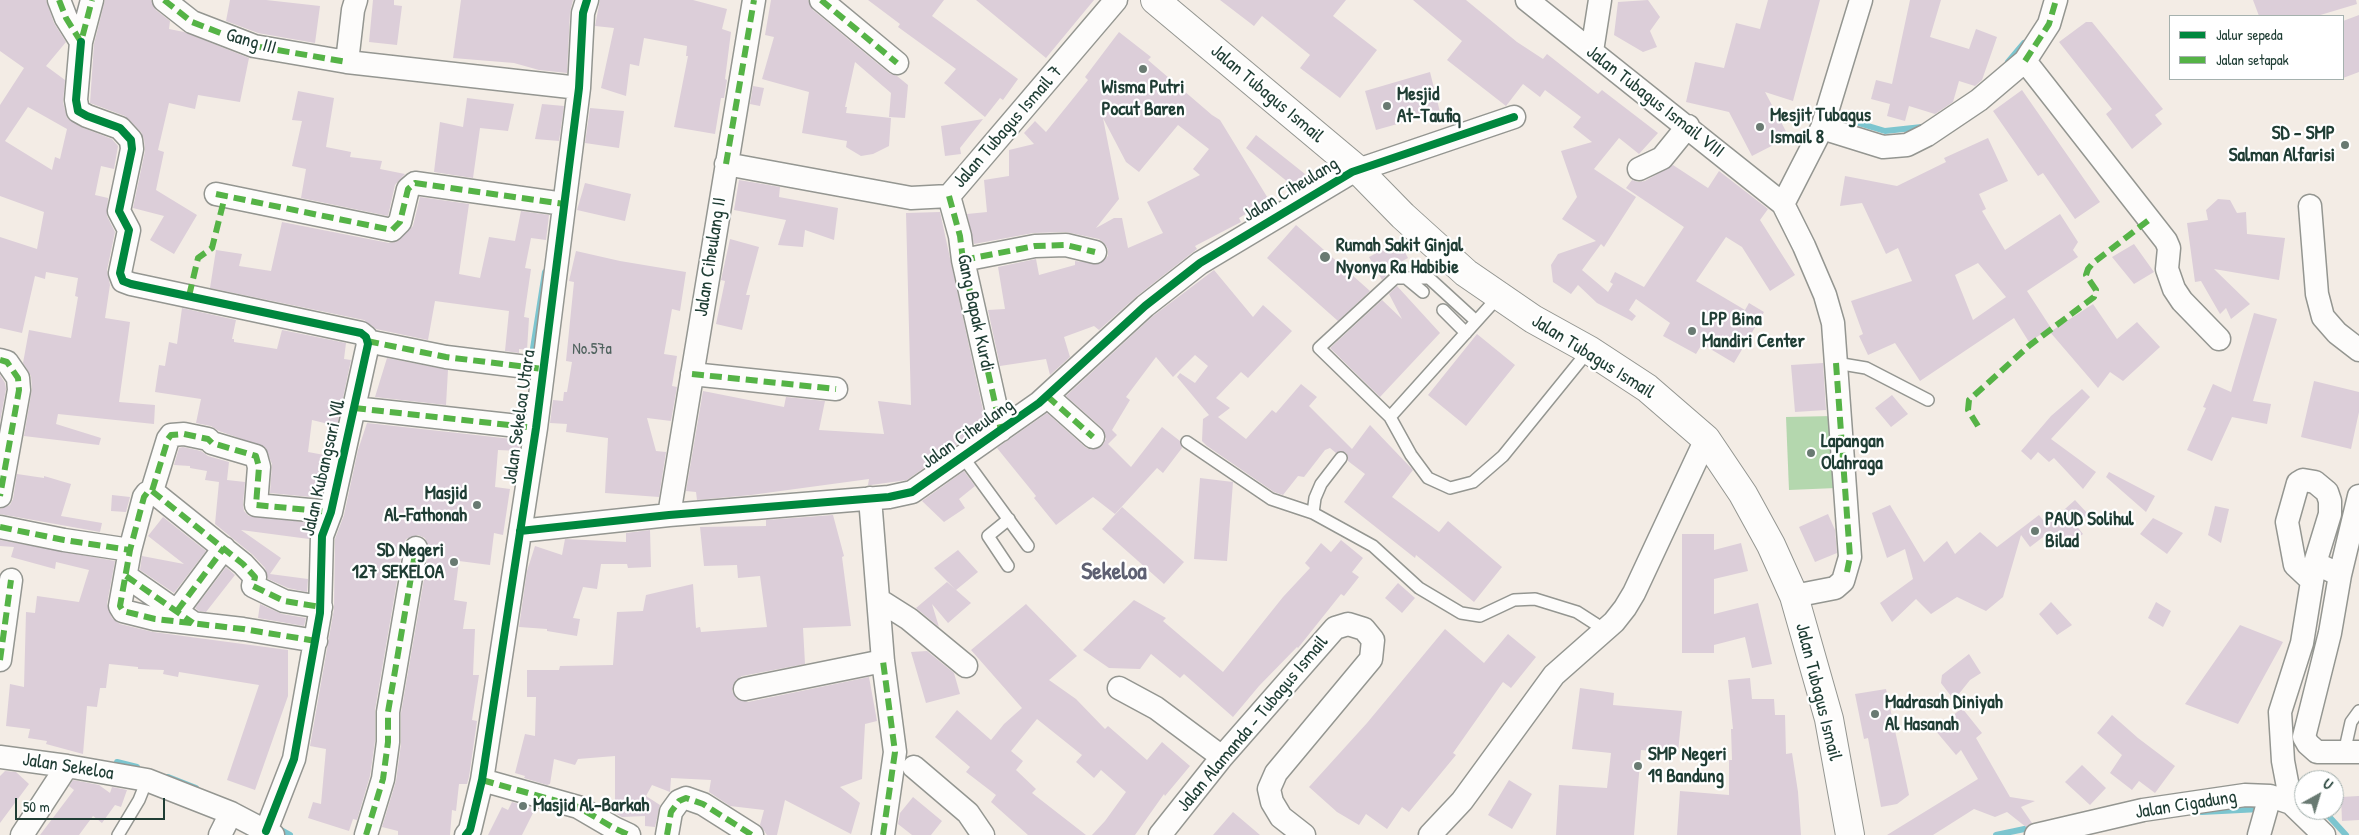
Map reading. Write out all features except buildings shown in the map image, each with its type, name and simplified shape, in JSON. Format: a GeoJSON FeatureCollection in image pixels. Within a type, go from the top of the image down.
{"type":"FeatureCollection","features":[{"type":"Feature","properties":{"kind":"main road","name":"Jalan Tubagus Ismail"},"geometry":{"type":"LineString","coordinates":[[1155,0],[1358,170],[1403,216],[1466,273],[1533,319],[1589,350],[1647,388],[1706,439],[1744,494],[1771,545],[1794,596],[1829,720],[1850,835]]}},
{"type":"Feature","properties":{"kind":"street"},"geometry":{"type":"LineString","coordinates":[[59,0],[66,18],[81,42]]}},
{"type":"Feature","properties":{"kind":"street"},"geometry":{"type":"LineString","coordinates":[[92,0],[81,42],[76,100],[78,111],[86,116],[120,128],[131,140],[132,149],[119,211],[129,230],[121,278],[131,284],[361,333],[367,341],[446,357],[543,369]]}},
{"type":"Feature","properties":{"kind":"street","name":"Gang III"},"geometry":{"type":"LineString","coordinates":[[164,0],[192,22],[254,46],[347,62],[579,88]]}},
{"type":"Feature","properties":{"kind":"street"},"geometry":{"type":"LineString","coordinates":[[347,62],[352,10],[356,0]]}},
{"type":"Feature","properties":{"kind":"street","name":"Jalan Sekeloa Utara"},"geometry":{"type":"LineString","coordinates":[[466,835],[475,812],[482,780],[536,428],[579,88],[583,12],[587,0]]}},
{"type":"Feature","properties":{"kind":"street","name":"Jalan Ciheulang II"},"geometry":{"type":"LineString","coordinates":[[669,515],[754,0]]}},
{"type":"Feature","properties":{"kind":"street"},"geometry":{"type":"LineString","coordinates":[[822,0],[897,63]]}},
{"type":"Feature","properties":{"kind":"street","name":"Jalan Tubagus Ismail 7"},"geometry":{"type":"LineString","coordinates":[[726,164],[912,198],[949,196],[1116,0]]}},
{"type":"Feature","properties":{"kind":"street","name":"Jalan Tubagus Ismail VIII"},"geometry":{"type":"LineString","coordinates":[[1527,0],[1688,126],[1783,204],[1804,246],[1825,295],[1833,323],[1850,557],[1843,581],[1835,588],[1794,596]]}},
{"type":"Feature","properties":{"kind":"street"},"geometry":{"type":"LineString","coordinates":[[1592,52],[1600,0]]}},
{"type":"Feature","properties":{"kind":"street"},"geometry":{"type":"LineString","coordinates":[[1783,204],[1822,128],[1861,0]]}},
{"type":"Feature","properties":{"kind":"street"},"geometry":{"type":"LineString","coordinates":[[1822,128],[1883,147],[1907,145],[1927,135],[1979,100],[2025,61],[2049,24],[2056,0]]}},
{"type":"Feature","properties":{"kind":"street"},"geometry":{"type":"LineString","coordinates":[[2025,61],[2166,241],[2168,248],[2167,269],[2174,289],[2182,301],[2219,339]]}},
{"type":"Feature","properties":{"kind":"street","name":"Jalan Ciheulang"},"geometry":{"type":"LineString","coordinates":[[520,531],[669,515],[889,498],[912,492],[1047,396],[1145,306],[1200,264],[1358,170],[1514,116]]}},
{"type":"Feature","properties":{"kind":"street"},"geometry":{"type":"LineString","coordinates":[[1639,168],[1662,158],[1688,126]]}},
{"type":"Feature","properties":{"kind":"street"},"geometry":{"type":"LineString","coordinates":[[216,194],[392,230],[400,222],[408,190],[415,183],[564,204]]}},
{"type":"Feature","properties":{"kind":"street","name":"Gang Bapak Kurdi"},"geometry":{"type":"LineString","coordinates":[[949,196],[960,236],[963,260],[1001,430]]}},
{"type":"Feature","properties":{"kind":"street"},"geometry":{"type":"LineString","coordinates":[[2310,206],[2317,294],[2323,317],[2337,333],[2359,350]]}},
{"type":"Feature","properties":{"kind":"street"},"geometry":{"type":"LineString","coordinates":[[963,260],[1035,246],[1066,245],[1095,252]]}},
{"type":"Feature","properties":{"kind":"street","name":"Jalan Kubangsari Vll"},"geometry":{"type":"LineString","coordinates":[[270,833],[294,759],[321,607],[322,536],[331,512],[367,341]]}},
{"type":"Feature","properties":{"kind":"street"},"geometry":{"type":"LineString","coordinates":[[0,360],[7,362],[18,378],[19,390],[0,496]]}},
{"type":"Feature","properties":{"kind":"street"},"geometry":{"type":"LineString","coordinates":[[692,374],[836,390]]}},
{"type":"Feature","properties":{"kind":"street"},"geometry":{"type":"LineString","coordinates":[[1047,396],[1092,437]]}},
{"type":"Feature","properties":{"kind":"street"},"geometry":{"type":"LineString","coordinates":[[354,408],[536,428]]}},
{"type":"Feature","properties":{"kind":"street"},"geometry":{"type":"LineString","coordinates":[[316,641],[185,617],[155,619],[123,611],[120,606],[130,550],[144,497],[152,491],[168,439],[171,435],[184,434],[208,439],[212,443],[256,456],[259,467],[256,505],[331,512]]}},
{"type":"Feature","properties":{"kind":"street"},"geometry":{"type":"LineString","coordinates":[[1430,835],[1462,801],[1554,675],[1614,622],[1634,593],[1706,439]]}},
{"type":"Feature","properties":{"kind":"street"},"geometry":{"type":"LineString","coordinates":[[152,491],[224,548],[255,577],[253,586],[284,601],[321,607]]}},
{"type":"Feature","properties":{"kind":"street"},"geometry":{"type":"LineString","coordinates":[[2351,752],[2317,752],[2308,744],[2304,736],[2330,633],[2340,575],[2359,496]]}},
{"type":"Feature","properties":{"kind":"street"},"geometry":{"type":"LineString","coordinates":[[870,498],[883,661],[895,752],[883,835]]}},
{"type":"Feature","properties":{"kind":"street"},"geometry":{"type":"LineString","coordinates":[[0,527],[64,540],[130,550]]}},
{"type":"Feature","properties":{"kind":"street"},"geometry":{"type":"LineString","coordinates":[[185,617],[224,548]]}},
{"type":"Feature","properties":{"kind":"street"},"geometry":{"type":"LineString","coordinates":[[366,835],[383,779],[388,742],[388,712],[416,548]]}},
{"type":"Feature","properties":{"kind":"street"},"geometry":{"type":"LineString","coordinates":[[2291,803],[2283,761],[2280,712],[2302,643],[2313,571],[2340,575]]}},
{"type":"Feature","properties":{"kind":"street"},"geometry":{"type":"LineString","coordinates":[[126,576],[185,617]]}},
{"type":"Feature","properties":{"kind":"street"},"geometry":{"type":"LineString","coordinates":[[0,660],[11,580]]}},
{"type":"Feature","properties":{"kind":"street"},"geometry":{"type":"LineString","coordinates":[[879,600],[908,619],[966,666]]}},
{"type":"Feature","properties":{"kind":"street","name":"Jalan Alamanda - Tubagus Ismail"},"geometry":{"type":"LineString","coordinates":[[1160,835],[1222,757],[1335,628],[1348,624],[1364,629],[1373,640],[1371,659],[1276,774],[1270,789],[1272,802],[1281,817],[1304,835]]}},
{"type":"Feature","properties":{"kind":"street"},"geometry":{"type":"LineString","coordinates":[[745,689],[883,661]]}},
{"type":"Feature","properties":{"kind":"street"},"geometry":{"type":"LineString","coordinates":[[1119,688],[1156,708],[1222,757]]}},
{"type":"Feature","properties":{"kind":"street","name":"Jalan Sekeloa"},"geometry":{"type":"LineString","coordinates":[[0,757],[147,780],[231,813],[270,833]]}},
{"type":"Feature","properties":{"kind":"street"},"geometry":{"type":"LineString","coordinates":[[22,835],[67,766]]}},
{"type":"Feature","properties":{"kind":"street"},"geometry":{"type":"LineString","coordinates":[[914,766],[968,813],[983,835]]}},
{"type":"Feature","properties":{"kind":"street"},"geometry":{"type":"LineString","coordinates":[[482,780],[578,807],[630,835]]}},
{"type":"Feature","properties":{"kind":"street","name":"Jalan Cigadung"},"geometry":{"type":"LineString","coordinates":[[2036,835],[2143,810],[2245,796],[2270,796],[2291,803],[2324,835]]}},
{"type":"Feature","properties":{"kind":"street"},"geometry":{"type":"LineString","coordinates":[[2260,835],[2270,796]]}},
{"type":"Feature","properties":{"kind":"street"},"geometry":{"type":"LineString","coordinates":[[667,835],[671,812],[679,802],[686,798],[703,804],[752,835]]}},
{"type":"Feature","properties":{"kind":"street"},"geometry":{"type":"LineString","coordinates":[[220,835],[231,813]]}},
{"type":"Feature","properties":{"kind":"lane"},"geometry":{"type":"LineString","coordinates":[[1406,278],[1423,292]]}},
{"type":"Feature","properties":{"kind":"lane"},"geometry":{"type":"LineString","coordinates":[[1476,321],[1429,278],[1392,280],[1320,348],[1390,417],[1411,455],[1428,478],[1450,488],[1473,482],[1504,456],[1589,350]]}},
{"type":"Feature","properties":{"kind":"lane"},"geometry":{"type":"LineString","coordinates":[[1390,417],[1499,296]]}},
{"type":"Feature","properties":{"kind":"lane"},"geometry":{"type":"LineString","coordinates":[[1443,310],[1466,333]]}},
{"type":"Feature","properties":{"kind":"lane"},"geometry":{"type":"LineString","coordinates":[[1836,363],[1866,368],[1928,400]]}},
{"type":"Feature","properties":{"kind":"lane"},"geometry":{"type":"LineString","coordinates":[[1187,442],[1271,499],[1313,513],[1373,546],[1419,588],[1461,612],[1480,616],[1514,600],[1535,599],[1577,612],[1605,630]]}},
{"type":"Feature","properties":{"kind":"lane"},"geometry":{"type":"LineString","coordinates":[[963,457],[1028,546]]}},
{"type":"Feature","properties":{"kind":"lane"},"geometry":{"type":"LineString","coordinates":[[1313,513],[1315,498],[1321,484],[1341,458]]}},
{"type":"Feature","properties":{"kind":"lane"},"geometry":{"type":"LineString","coordinates":[[1008,566],[988,536],[1009,519]]}},
{"type":"Feature","properties":{"kind":"lane"},"geometry":{"type":"LineString","coordinates":[[2351,752],[2352,722],[2359,711]]}},
{"type":"Feature","properties":{"kind":"lane"},"geometry":{"type":"LineString","coordinates":[[118,835],[139,800],[147,780]]}},
{"type":"Feature","properties":{"kind":"green space","name":"Lapangan Olahraga"},"geometry":{"type":"Polygon","coordinates":[[[1833,416],[1836,488],[1789,490],[1786,417],[1833,416]]]}},
{"type":"Feature","properties":{"kind":"waterway"},"geometry":{"type":"LineString","coordinates":[[2008,62],[2024,43]]}},
{"type":"Feature","properties":{"kind":"waterway"},"geometry":{"type":"LineString","coordinates":[[1845,119],[1885,131],[1922,127]]}},
{"type":"Feature","properties":{"kind":"waterway"},"geometry":{"type":"LineString","coordinates":[[532,355],[545,272]]}},
{"type":"Feature","properties":{"kind":"waterway"},"geometry":{"type":"LineString","coordinates":[[117,762],[137,767]]}},
{"type":"Feature","properties":{"kind":"waterway"},"geometry":{"type":"LineString","coordinates":[[168,777],[196,788]]}},
{"type":"Feature","properties":{"kind":"waterway"},"geometry":{"type":"LineString","coordinates":[[2202,812],[2260,809]]}},
{"type":"Feature","properties":{"kind":"waterway"},"geometry":{"type":"LineString","coordinates":[[2332,820],[2346,835]]}},
{"type":"Feature","properties":{"kind":"waterway"},"geometry":{"type":"LineString","coordinates":[[1996,835],[2034,827]]}},
{"type":"Feature","properties":{"kind":"waterway"},"geometry":{"type":"LineString","coordinates":[[277,828],[290,835]]}},
{"type":"Feature","properties":{"kind":"marked path"},"geometry":{"type":"LineString","coordinates":[[59,0],[66,18],[81,42],[92,0]]}},
{"type":"Feature","properties":{"kind":"marked path"},"geometry":{"type":"LineString","coordinates":[[164,0],[192,22],[254,46],[347,62]]}},
{"type":"Feature","properties":{"kind":"marked path"},"geometry":{"type":"LineString","coordinates":[[726,164],[754,0]]}},
{"type":"Feature","properties":{"kind":"marked path"},"geometry":{"type":"LineString","coordinates":[[821,0],[897,63]]}},
{"type":"Feature","properties":{"kind":"marked path"},"geometry":{"type":"LineString","coordinates":[[2025,61],[2049,24],[2056,0]]}},
{"type":"Feature","properties":{"kind":"marked path"},"geometry":{"type":"LineString","coordinates":[[216,194],[392,230],[400,222],[408,189],[415,183],[564,204]]}},
{"type":"Feature","properties":{"kind":"marked path"},"geometry":{"type":"LineString","coordinates":[[189,296],[198,258],[212,248],[225,196]]}},
{"type":"Feature","properties":{"kind":"marked path"},"geometry":{"type":"LineString","coordinates":[[949,196],[960,236],[963,260],[1001,430]]}},
{"type":"Feature","properties":{"kind":"marked path"},"geometry":{"type":"LineString","coordinates":[[1978,426],[1968,410],[1969,400],[2030,345],[2094,297],[2096,290],[2086,275],[2088,269],[2093,263],[2150,219]]}},
{"type":"Feature","properties":{"kind":"marked path"},"geometry":{"type":"LineString","coordinates":[[963,260],[1035,246],[1066,245],[1095,252]]}},
{"type":"Feature","properties":{"kind":"marked path"},"geometry":{"type":"LineString","coordinates":[[367,341],[446,357],[543,369]]}},
{"type":"Feature","properties":{"kind":"marked path"},"geometry":{"type":"LineString","coordinates":[[0,360],[7,362],[18,378],[19,390],[0,496]]}},
{"type":"Feature","properties":{"kind":"marked path"},"geometry":{"type":"LineString","coordinates":[[1836,363],[1850,557],[1847,572]]}},
{"type":"Feature","properties":{"kind":"marked path"},"geometry":{"type":"LineString","coordinates":[[692,374],[836,389]]}},
{"type":"Feature","properties":{"kind":"marked path"},"geometry":{"type":"LineString","coordinates":[[1047,396],[1093,437]]}},
{"type":"Feature","properties":{"kind":"marked path"},"geometry":{"type":"LineString","coordinates":[[354,408],[536,428]]}},
{"type":"Feature","properties":{"kind":"marked path"},"geometry":{"type":"LineString","coordinates":[[316,641],[243,629],[155,619],[123,611],[120,606],[130,550],[144,497],[152,491],[168,439],[171,435],[184,434],[208,439],[212,443],[256,456],[259,467],[256,505],[331,512]]}},
{"type":"Feature","properties":{"kind":"marked path"},"geometry":{"type":"LineString","coordinates":[[152,491],[243,564],[255,577],[253,586],[284,601],[321,607]]}},
{"type":"Feature","properties":{"kind":"marked path"},"geometry":{"type":"LineString","coordinates":[[0,527],[64,540],[130,550]]}},
{"type":"Feature","properties":{"kind":"marked path"},"geometry":{"type":"LineString","coordinates":[[177,611],[224,548]]}},
{"type":"Feature","properties":{"kind":"marked path"},"geometry":{"type":"LineString","coordinates":[[366,835],[383,779],[388,742],[388,712],[416,548]]}},
{"type":"Feature","properties":{"kind":"marked path"},"geometry":{"type":"LineString","coordinates":[[126,576],[193,623]]}},
{"type":"Feature","properties":{"kind":"marked path"},"geometry":{"type":"LineString","coordinates":[[0,660],[11,580]]}},
{"type":"Feature","properties":{"kind":"marked path"},"geometry":{"type":"LineString","coordinates":[[883,661],[895,752],[883,835]]}},
{"type":"Feature","properties":{"kind":"marked path"},"geometry":{"type":"LineString","coordinates":[[482,780],[578,807],[629,835]]}},
{"type":"Feature","properties":{"kind":"marked path"},"geometry":{"type":"LineString","coordinates":[[667,835],[671,812],[679,801],[686,798],[703,804],[752,835]]}},
{"type":"Feature","properties":{"kind":"cycle path"},"geometry":{"type":"LineString","coordinates":[[466,835],[470,830],[482,780],[536,428],[579,88],[583,13],[587,0]]}},
{"type":"Feature","properties":{"kind":"cycle path"},"geometry":{"type":"LineString","coordinates":[[81,42],[76,100],[78,111],[120,128],[131,140],[132,149],[119,211],[129,230],[120,273],[123,281],[361,333],[366,337],[368,344],[331,512],[322,536],[320,613],[294,759],[266,831]]}},
{"type":"Feature","properties":{"kind":"cycle path"},"geometry":{"type":"LineString","coordinates":[[520,531],[669,515],[889,497],[912,492],[1039,403],[1145,306],[1200,263],[1352,172],[1514,117]]}},
{"type":"Feature","properties":{"kind":"place","name":"Wisma Putri Pocut Baren"},"geometry":{"type":"Point","coordinates":[1143,69]}},
{"type":"Feature","properties":{"kind":"place","name":"Mesjid At-Taufiq"},"geometry":{"type":"Point","coordinates":[1387,106]}},
{"type":"Feature","properties":{"kind":"place","name":"Mesjit Tubagus Ismail 8"},"geometry":{"type":"Point","coordinates":[1760,127]}},
{"type":"Feature","properties":{"kind":"place","name":"SD - SMP Salman Alfarisi"},"geometry":{"type":"Point","coordinates":[2345,145]}},
{"type":"Feature","properties":{"kind":"place","name":"Rumah Sakit Ginjal Nyonya Ra Habibie"},"geometry":{"type":"Point","coordinates":[1325,257]}},
{"type":"Feature","properties":{"kind":"place","name":"LPP Bina Mandiri Center"},"geometry":{"type":"Point","coordinates":[1692,331]}},
{"type":"Feature","properties":{"kind":"place","name":"Lapangan Olahraga"},"geometry":{"type":"Point","coordinates":[1811,453]}},
{"type":"Feature","properties":{"kind":"place","name":"Masjid Al-Fathonah"},"geometry":{"type":"Point","coordinates":[477,505]}},
{"type":"Feature","properties":{"kind":"place","name":"PAUD Solihul Bilad"},"geometry":{"type":"Point","coordinates":[2035,531]}},
{"type":"Feature","properties":{"kind":"place","name":"SD Negeri 127 SEKELOA"},"geometry":{"type":"Point","coordinates":[454,562]}},
{"type":"Feature","properties":{"kind":"place","name":"Madrasah Diniyah Al Hasanah"},"geometry":{"type":"Point","coordinates":[1875,714]}},
{"type":"Feature","properties":{"kind":"place","name":"SMP Negeri 19 Bandung"},"geometry":{"type":"Point","coordinates":[1638,766]}},
{"type":"Feature","properties":{"kind":"place","name":"Masjid Al-Barkah"},"geometry":{"type":"Point","coordinates":[523,806]}},
{"type":"Feature","properties":{"kind":"district","name":"Sekeloa"},"geometry":{"type":"Point","coordinates":[1114,573]}}]}
